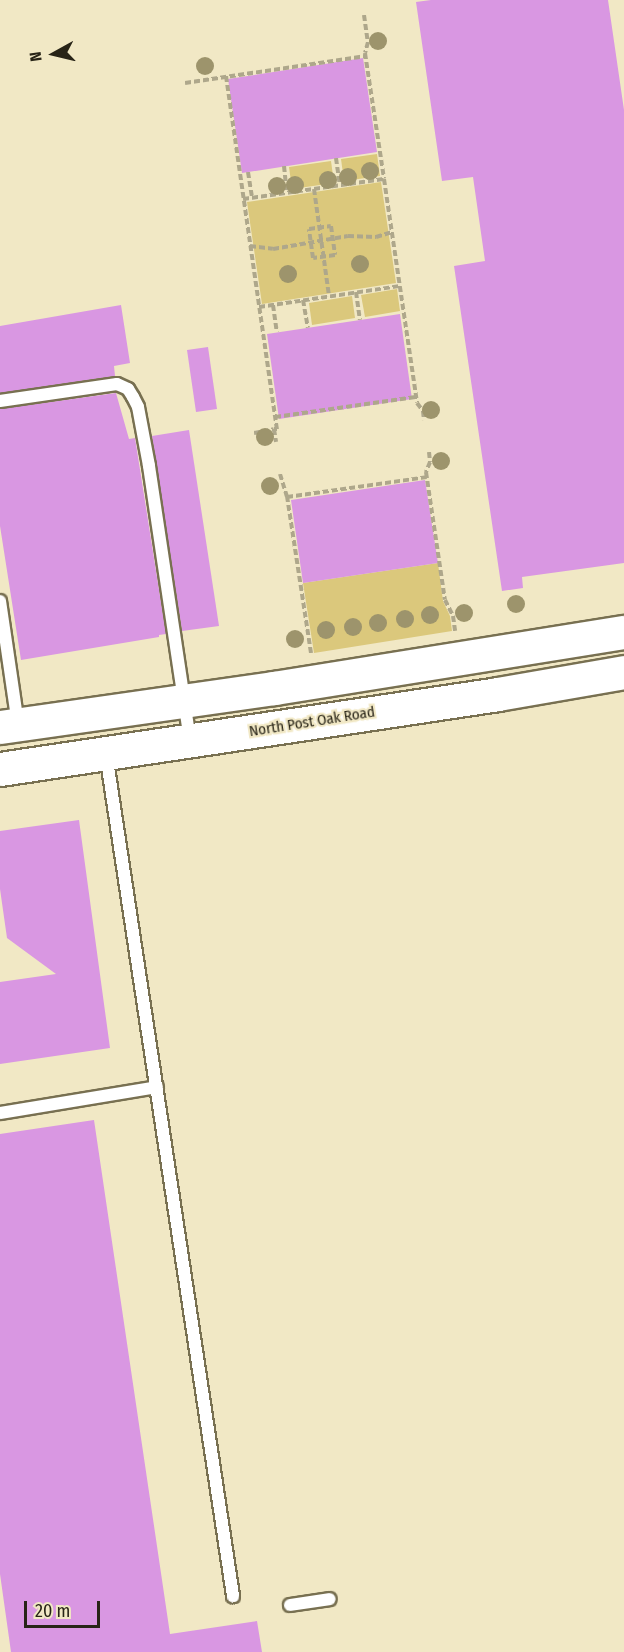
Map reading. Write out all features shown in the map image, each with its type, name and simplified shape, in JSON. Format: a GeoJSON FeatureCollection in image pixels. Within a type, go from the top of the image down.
{"type":"FeatureCollection","features":[{"type":"Feature","properties":{"kind":"main road"},"geometry":{"type":"LineString","coordinates":[[9,725],[184,701],[624,632]]}},
{"type":"Feature","properties":{"kind":"main road","name":"North Post Oak Road"},"geometry":{"type":"LineString","coordinates":[[0,769],[624,672]]}},
{"type":"Feature","properties":{"kind":"lane"},"geometry":{"type":"LineString","coordinates":[[0,400],[117,384],[128,389],[138,407],[149,466],[190,740]]}},
{"type":"Feature","properties":{"kind":"lane"},"geometry":{"type":"LineString","coordinates":[[0,601],[9,725]]}},
{"type":"Feature","properties":{"kind":"lane"},"geometry":{"type":"LineString","coordinates":[[106,753],[233,1596]]}},
{"type":"Feature","properties":{"kind":"lane"},"geometry":{"type":"LineString","coordinates":[[0,1113],[157,1087]]}},
{"type":"Feature","properties":{"kind":"lane"},"geometry":{"type":"LineString","coordinates":[[290,1605],[330,1599]]}},
{"type":"Feature","properties":{"kind":"path"},"geometry":{"type":"LineString","coordinates":[[364,15],[368,42],[366,56],[416,397],[424,420]]}},
{"type":"Feature","properties":{"kind":"path"},"geometry":{"type":"LineString","coordinates":[[185,82],[366,56]]}},
{"type":"Feature","properties":{"kind":"path"},"geometry":{"type":"LineString","coordinates":[[226,76],[277,429],[254,433]]}},
{"type":"Feature","properties":{"kind":"path"},"geometry":{"type":"LineString","coordinates":[[336,158],[340,185]]}},
{"type":"Feature","properties":{"kind":"path"},"geometry":{"type":"LineString","coordinates":[[284,166],[288,193]]}},
{"type":"Feature","properties":{"kind":"path"},"geometry":{"type":"LineString","coordinates":[[248,172],[252,198]]}},
{"type":"Feature","properties":{"kind":"path"},"geometry":{"type":"LineString","coordinates":[[243,200],[384,179]]}},
{"type":"Feature","properties":{"kind":"path"},"geometry":{"type":"LineString","coordinates":[[314,189],[329,296]]}},
{"type":"Feature","properties":{"kind":"path"},"geometry":{"type":"LineString","coordinates":[[331,226],[335,255],[313,258],[309,229],[320,228],[331,226]]}},
{"type":"Feature","properties":{"kind":"path"},"geometry":{"type":"LineString","coordinates":[[250,246],[273,249],[348,236],[376,237],[392,232]]}},
{"type":"Feature","properties":{"kind":"path"},"geometry":{"type":"LineString","coordinates":[[259,307],[400,286]]}},
{"type":"Feature","properties":{"kind":"path"},"geometry":{"type":"LineString","coordinates":[[356,292],[360,320]]}},
{"type":"Feature","properties":{"kind":"path"},"geometry":{"type":"LineString","coordinates":[[303,300],[308,328]]}},
{"type":"Feature","properties":{"kind":"path"},"geometry":{"type":"LineString","coordinates":[[273,305],[277,332]]}},
{"type":"Feature","properties":{"kind":"path"},"geometry":{"type":"LineString","coordinates":[[275,417],[416,397]]}},
{"type":"Feature","properties":{"kind":"path"},"geometry":{"type":"LineString","coordinates":[[274,429],[276,442]]}},
{"type":"Feature","properties":{"kind":"path"},"geometry":{"type":"LineString","coordinates":[[429,452],[430,462],[426,472],[445,600],[453,616],[456,635]]}},
{"type":"Feature","properties":{"kind":"path"},"geometry":{"type":"LineString","coordinates":[[280,474],[287,496],[312,658]]}},
{"type":"Feature","properties":{"kind":"path"},"geometry":{"type":"LineString","coordinates":[[287,496],[427,477]]}},
{"type":"Feature","properties":{"kind":"shaded area"},"geometry":{"type":"Polygon","coordinates":[[[377,154],[380,176],[344,181],[341,159],[377,154]]]}},
{"type":"Feature","properties":{"kind":"shaded area"},"geometry":{"type":"Polygon","coordinates":[[[331,161],[334,183],[292,189],[289,167],[331,161]]]}},
{"type":"Feature","properties":{"kind":"shaded area"},"geometry":{"type":"Polygon","coordinates":[[[381,182],[396,283],[262,304],[247,202],[381,182]]]}},
{"type":"Feature","properties":{"kind":"shaded area"},"geometry":{"type":"Polygon","coordinates":[[[397,289],[400,311],[365,317],[361,295],[397,289]]]}},
{"type":"Feature","properties":{"kind":"shaded area"},"geometry":{"type":"Polygon","coordinates":[[[352,296],[355,318],[312,325],[309,303],[352,296]]]}},
{"type":"Feature","properties":{"kind":"shaded area"},"geometry":{"type":"Polygon","coordinates":[[[438,563],[443,601],[450,616],[452,631],[314,653],[303,583],[438,563]]]}},
{"type":"Feature","properties":{"kind":"building"},"geometry":{"type":"Polygon","coordinates":[[[431,0],[608,0],[624,110],[624,563],[522,577],[523,588],[502,591],[454,266],[485,261],[473,177],[442,181],[416,2],[431,0]]]}},
{"type":"Feature","properties":{"kind":"building"},"geometry":{"type":"Polygon","coordinates":[[[363,58],[377,152],[242,173],[228,79],[363,58]]]}},
{"type":"Feature","properties":{"kind":"building"},"geometry":{"type":"Polygon","coordinates":[[[121,305],[130,363],[114,366],[115,376],[0,393],[0,326],[121,305]]]}},
{"type":"Feature","properties":{"kind":"building"},"geometry":{"type":"Polygon","coordinates":[[[400,314],[412,399],[279,419],[267,334],[400,314]]]}},
{"type":"Feature","properties":{"kind":"building"},"geometry":{"type":"Polygon","coordinates":[[[208,347],[217,409],[196,412],[187,350],[208,347]]]}},
{"type":"Feature","properties":{"kind":"building"},"geometry":{"type":"Polygon","coordinates":[[[116,393],[129,439],[135,438],[166,634],[21,660],[0,526],[0,409],[116,393]]]}},
{"type":"Feature","properties":{"kind":"building"},"geometry":{"type":"Polygon","coordinates":[[[189,430],[219,626],[182,631],[152,436],[189,430]]]}},
{"type":"Feature","properties":{"kind":"building"},"geometry":{"type":"Polygon","coordinates":[[[425,480],[438,563],[303,583],[291,500],[425,480]]]}},
{"type":"Feature","properties":{"kind":"building"},"geometry":{"type":"Polygon","coordinates":[[[79,820],[110,1048],[0,1064],[0,982],[56,974],[7,938],[0,889],[0,831],[79,820]]]}},
{"type":"Feature","properties":{"kind":"building"},"geometry":{"type":"Polygon","coordinates":[[[94,1120],[170,1634],[257,1621],[262,1652],[11,1652],[0,1574],[0,1134],[94,1120]]]}}]}
